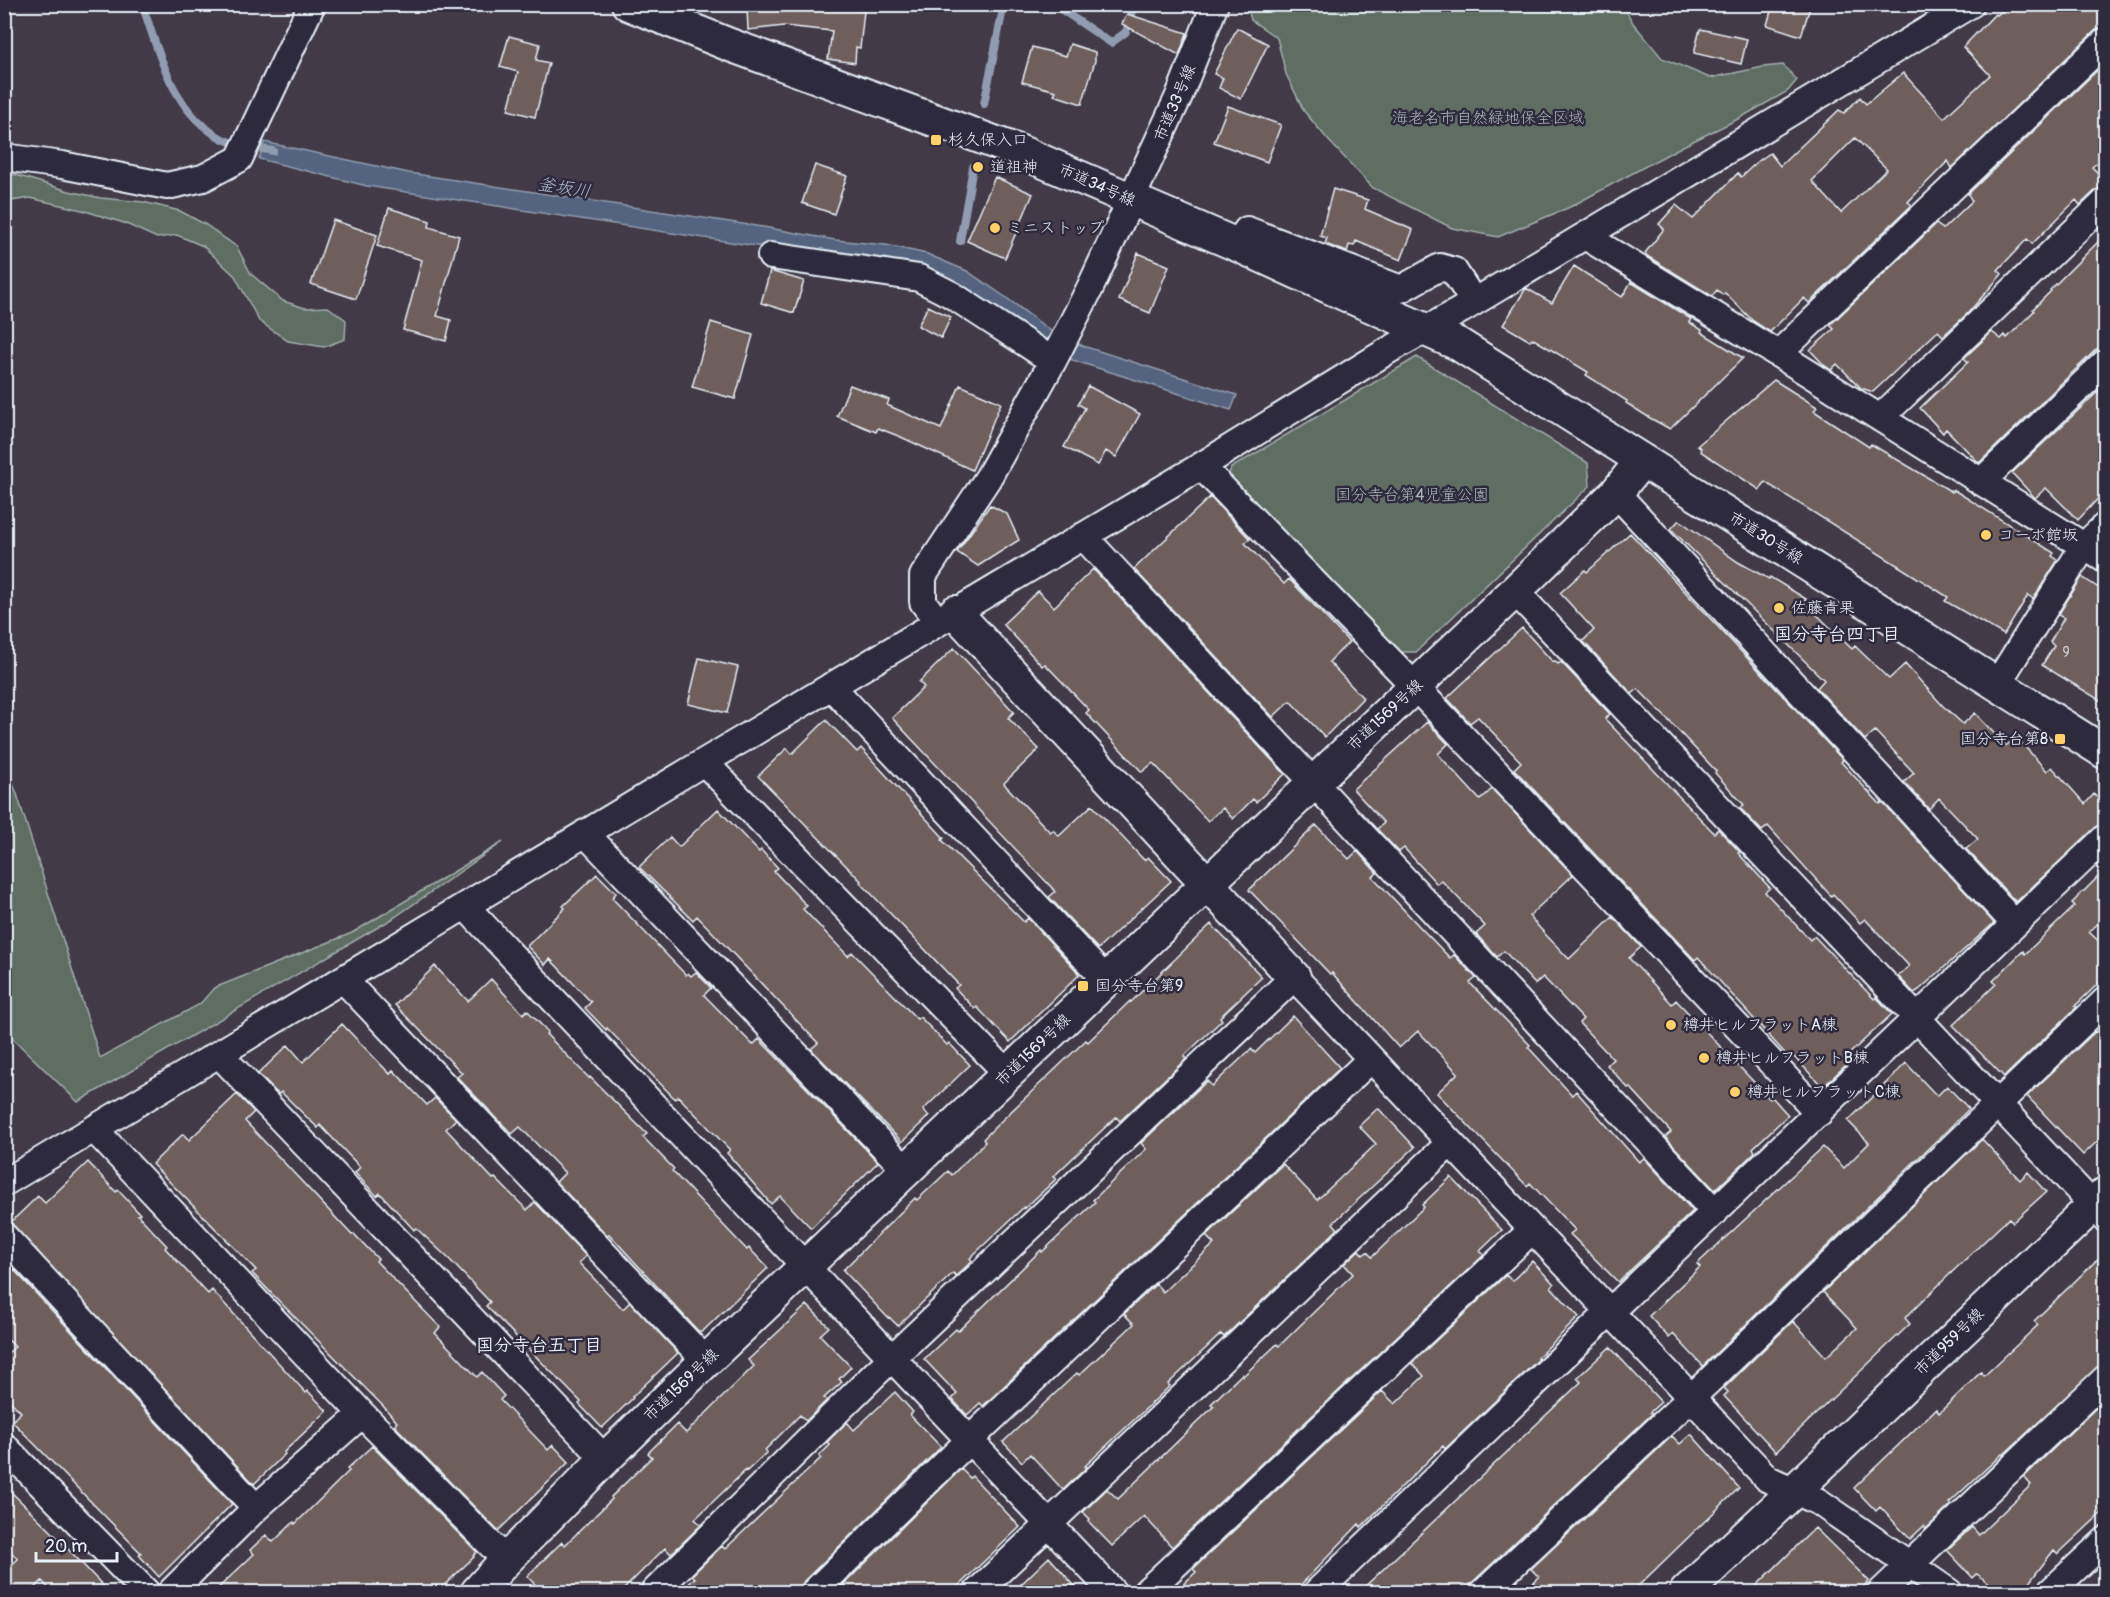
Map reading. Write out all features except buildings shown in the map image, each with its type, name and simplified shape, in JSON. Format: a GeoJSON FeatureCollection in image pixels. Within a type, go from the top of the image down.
{"type":"FeatureCollection","features":[{"type":"Feature","properties":{"kind":"street"},"geometry":{"type":"LineString","coordinates":[[4,157],[62,165],[167,186],[203,178],[239,159],[312,4]]}},
{"type":"Feature","properties":{"kind":"street","name":"市道34号線"},"geometry":{"type":"LineString","coordinates":[[628,4],[730,45],[1021,152],[1237,245],[1424,330]]}},
{"type":"Feature","properties":{"kind":"street","name":"市道33号線"},"geometry":{"type":"LineString","coordinates":[[946,617],[923,602],[923,576],[988,478],[1053,361],[1179,96],[1215,4]]}},
{"type":"Feature","properties":{"kind":"street"},"geometry":{"type":"LineString","coordinates":[[4,1183],[1971,4]]}},
{"type":"Feature","properties":{"kind":"street"},"geometry":{"type":"LineString","coordinates":[[1778,354],[2106,41]]}},
{"type":"Feature","properties":{"kind":"street"},"geometry":{"type":"LineString","coordinates":[[1880,418],[2106,201]]}},
{"type":"Feature","properties":{"kind":"street"},"geometry":{"type":"LineString","coordinates":[[1237,245],[1247,230],[1401,289],[1440,267],[1454,271],[1474,302]]}},
{"type":"Feature","properties":{"kind":"street"},"geometry":{"type":"LineString","coordinates":[[1585,236],[2106,560]]}},
{"type":"Feature","properties":{"kind":"street"},"geometry":{"type":"LineString","coordinates":[[771,256],[919,278],[952,295],[1053,361]]}},
{"type":"Feature","properties":{"kind":"street","name":"市道30号線"},"geometry":{"type":"LineString","coordinates":[[1424,330],[1458,344],[2106,753]]}},
{"type":"Feature","properties":{"kind":"street"},"geometry":{"type":"LineString","coordinates":[[1981,482],[2106,362]]}},
{"type":"Feature","properties":{"kind":"street","name":"市道1569号線"},"geometry":{"type":"LineString","coordinates":[[477,1593],[506,1560],[605,1459],[1515,591],[1616,493],[1642,460]]}},
{"type":"Feature","properties":{"kind":"street"},"geometry":{"type":"LineString","coordinates":[[1201,466],[1415,687],[1819,1113]]}},
{"type":"Feature","properties":{"kind":"street"},"geometry":{"type":"LineString","coordinates":[[1616,493],[2015,924]]}},
{"type":"Feature","properties":{"kind":"street"},"geometry":{"type":"LineString","coordinates":[[1997,684],[2084,546],[2106,525]]}},
{"type":"Feature","properties":{"kind":"street"},"geometry":{"type":"LineString","coordinates":[[1083,536],[1715,1212]]}},
{"type":"Feature","properties":{"kind":"street"},"geometry":{"type":"LineString","coordinates":[[1515,591],[1997,1104],[2101,1206]]}},
{"type":"Feature","properties":{"kind":"street"},"geometry":{"type":"LineString","coordinates":[[946,617],[1206,884],[1768,1479],[1819,1502],[1949,1593]]}},
{"type":"Feature","properties":{"kind":"street"},"geometry":{"type":"LineString","coordinates":[[831,686],[1106,980]]}},
{"type":"Feature","properties":{"kind":"street"},"geometry":{"type":"LineString","coordinates":[[704,762],[1008,1074]]}},
{"type":"Feature","properties":{"kind":"street"},"geometry":{"type":"LineString","coordinates":[[585,833],[907,1171]]}},
{"type":"Feature","properties":{"kind":"street"},"geometry":{"type":"LineString","coordinates":[[1317,1593],[2106,837]]}},
{"type":"Feature","properties":{"kind":"street"},"geometry":{"type":"LineString","coordinates":[[465,906],[1113,1593]]}},
{"type":"Feature","properties":{"kind":"street"},"geometry":{"type":"LineString","coordinates":[[654,1593],[891,1359],[1294,977]]}},
{"type":"Feature","properties":{"kind":"street"},"geometry":{"type":"LineString","coordinates":[[344,979],[706,1361]]}},
{"type":"Feature","properties":{"kind":"street"},"geometry":{"type":"LineString","coordinates":[[1485,1593],[2106,1000]]}},
{"type":"Feature","properties":{"kind":"street"},"geometry":{"type":"LineString","coordinates":[[219,1054],[605,1459]]}},
{"type":"Feature","properties":{"kind":"street"},"geometry":{"type":"LineString","coordinates":[[814,1593],[1371,1059]]}},
{"type":"Feature","properties":{"kind":"street"},"geometry":{"type":"LineString","coordinates":[[94,1130],[362,1414],[506,1560]]}},
{"type":"Feature","properties":{"kind":"street"},"geometry":{"type":"LineString","coordinates":[[977,1593],[1450,1143]]}},
{"type":"Feature","properties":{"kind":"street","name":"市道959号線"},"geometry":{"type":"LineString","coordinates":[[1686,1593],[2101,1206]]}},
{"type":"Feature","properties":{"kind":"street"},"geometry":{"type":"LineString","coordinates":[[1146,1593],[1532,1230]]}},
{"type":"Feature","properties":{"kind":"street"},"geometry":{"type":"LineString","coordinates":[[4,1236],[256,1508]]}},
{"type":"Feature","properties":{"kind":"street"},"geometry":{"type":"LineString","coordinates":[[1881,1593],[2106,1378]]}},
{"type":"Feature","properties":{"kind":"street"},"geometry":{"type":"LineString","coordinates":[[171,1593],[256,1508],[362,1414]]}},
{"type":"Feature","properties":{"kind":"street"},"geometry":{"type":"LineString","coordinates":[[4,1446],[146,1593]]}},
{"type":"Feature","properties":{"kind":"street"},"geometry":{"type":"LineString","coordinates":[[2050,1593],[2106,1540]]}},
{"type":"Feature","properties":{"kind":"green space","name":"海老名市自然緑地保全区域"},"geometry":{"type":"Polygon","coordinates":[[[1247,5],[1623,5],[1633,23],[1662,58],[1710,78],[1783,65],[1797,80],[1788,91],[1736,120],[1570,207],[1498,237],[1452,228],[1373,188],[1304,111],[1286,74],[1277,38],[1251,20],[1247,5]]]}},
{"type":"Feature","properties":{"kind":"green space"},"geometry":{"type":"Polygon","coordinates":[[[5,174],[13,174],[101,198],[143,202],[180,211],[206,225],[237,247],[251,274],[283,301],[305,308],[328,307],[346,320],[345,339],[324,347],[288,341],[259,321],[235,276],[203,246],[177,235],[157,238],[124,223],[30,198],[5,202],[5,174]]]}},
{"type":"Feature","properties":{"kind":"green space","name":"国分寺台第4児童公園"},"geometry":{"type":"Polygon","coordinates":[[[1417,357],[1588,463],[1590,486],[1416,652],[1399,652],[1227,480],[1231,468],[1417,357]]]}},
{"type":"Feature","properties":{"kind":"green space"},"geometry":{"type":"Polygon","coordinates":[[[5,767],[16,791],[100,1058],[200,1004],[214,988],[352,933],[503,842],[392,919],[78,1102],[5,1031],[5,767]]]}},
{"type":"Feature","properties":{"kind":"water"},"geometry":{"type":"Polygon","coordinates":[[[264,142],[409,173],[835,240],[886,245],[927,254],[967,271],[1052,332],[1043,348],[906,269],[367,186],[259,159],[264,142]]]}},
{"type":"Feature","properties":{"kind":"water"},"geometry":{"type":"Polygon","coordinates":[[[1077,343],[1237,395],[1231,410],[1069,359],[1077,343]]]}},
{"type":"Feature","properties":{"kind":"waterway","name":"釜坂川"},"geometry":{"type":"LineString","coordinates":[[142,4],[170,80],[192,114],[206,128],[223,139],[273,151]]}},
{"type":"Feature","properties":{"kind":"waterway"},"geometry":{"type":"LineString","coordinates":[[984,104],[1004,4]]}},
{"type":"Feature","properties":{"kind":"waterway"},"geometry":{"type":"LineString","coordinates":[[1053,4],[1111,43],[1126,32],[1134,4]]}},
{"type":"Feature","properties":{"kind":"waterway"},"geometry":{"type":"LineString","coordinates":[[960,241],[973,167]]}},
{"type":"Feature","properties":{"kind":"place","name":"杉久保入口"},"geometry":{"type":"Point","coordinates":[936,140]}},
{"type":"Feature","properties":{"kind":"place","name":"道祖神"},"geometry":{"type":"Point","coordinates":[978,167]}},
{"type":"Feature","properties":{"kind":"place","name":"ミニストップ"},"geometry":{"type":"Point","coordinates":[995,228]}},
{"type":"Feature","properties":{"kind":"place","name":"コーポ館坂"},"geometry":{"type":"Point","coordinates":[1986,535]}},
{"type":"Feature","properties":{"kind":"place","name":"佐藤青果"},"geometry":{"type":"Point","coordinates":[1779,608]}},
{"type":"Feature","properties":{"kind":"place","name":"国分寺台第8"},"geometry":{"type":"Point","coordinates":[2060,739]}},
{"type":"Feature","properties":{"kind":"place","name":"国分寺台第9"},"geometry":{"type":"Point","coordinates":[1083,986]}},
{"type":"Feature","properties":{"kind":"place","name":"樽井ヒルフラットA棟"},"geometry":{"type":"Point","coordinates":[1671,1025]}},
{"type":"Feature","properties":{"kind":"place","name":"樽井ヒルフラットB棟"},"geometry":{"type":"Point","coordinates":[1704,1058]}},
{"type":"Feature","properties":{"kind":"place","name":"樽井ヒルフラットC棟"},"geometry":{"type":"Point","coordinates":[1735,1092]}},
{"type":"Feature","properties":{"kind":"district","name":"国分寺台四丁目"},"geometry":{"type":"Point","coordinates":[1837,634]}},
{"type":"Feature","properties":{"kind":"district","name":"国分寺台五丁目"},"geometry":{"type":"Point","coordinates":[539,1345]}}]}
